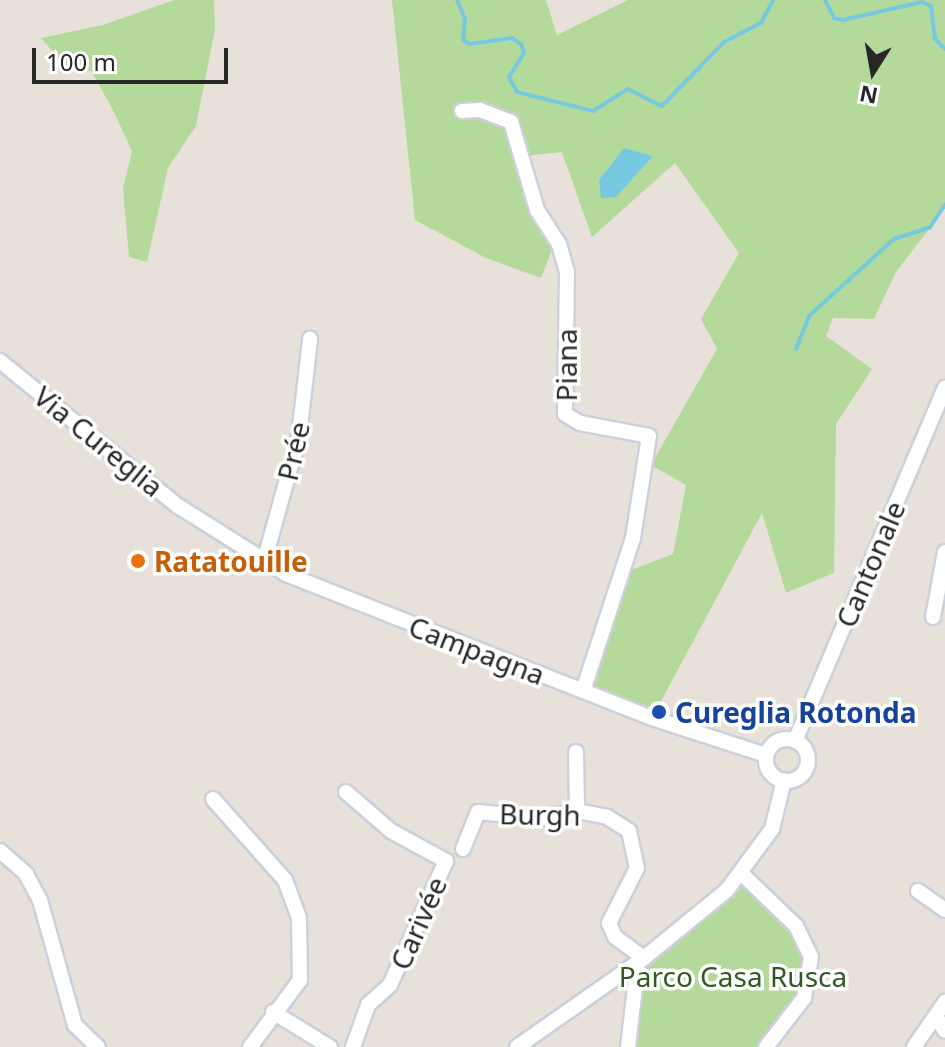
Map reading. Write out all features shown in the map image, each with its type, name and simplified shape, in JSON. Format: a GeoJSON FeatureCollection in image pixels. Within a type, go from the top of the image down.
{"type":"FeatureCollection","features":[{"type":"Feature","properties":{"kind":"street","name":"Piana"},"geometry":{"type":"LineString","coordinates":[[462,111],[480,110],[511,122],[537,210],[559,244],[567,272],[567,417],[649,436],[633,538],[583,691]]}},
{"type":"Feature","properties":{"kind":"street","name":"Prée"},"geometry":{"type":"LineString","coordinates":[[264,562],[299,436],[310,339]]}},
{"type":"Feature","properties":{"kind":"street","name":"Via Cureglia"},"geometry":{"type":"LineString","coordinates":[[0,361],[200,519]]}},
{"type":"Feature","properties":{"kind":"street","name":"Cantonale"},"geometry":{"type":"LineString","coordinates":[[795,741],[945,387]]}},
{"type":"Feature","properties":{"kind":"street","name":"Campagna"},"geometry":{"type":"LineString","coordinates":[[200,519],[264,562],[337,596],[583,691],[766,755]]}},
{"type":"Feature","properties":{"kind":"street"},"geometry":{"type":"LineString","coordinates":[[933,617],[945,552]]}},
{"type":"Feature","properties":{"kind":"street"},"geometry":{"type":"LineString","coordinates":[[517,1047],[641,960],[742,874],[772,829],[784,780],[806,769],[805,750],[795,741],[781,740],[766,755],[769,772],[784,780]]}},
{"type":"Feature","properties":{"kind":"street"},"geometry":{"type":"LineString","coordinates":[[576,752],[577,811]]}},
{"type":"Feature","properties":{"kind":"street","name":"Carivée"},"geometry":{"type":"LineString","coordinates":[[346,792],[391,831],[446,861],[390,985],[368,1005],[353,1047]]}},
{"type":"Feature","properties":{"kind":"street"},"geometry":{"type":"LineString","coordinates":[[213,799],[294,896],[302,976],[250,1047]]}},
{"type":"Feature","properties":{"kind":"street","name":"Burgh"},"geometry":{"type":"LineString","coordinates":[[463,849],[478,812],[542,818],[577,811],[607,817],[629,831],[637,868],[609,923],[615,937],[641,960]]}},
{"type":"Feature","properties":{"kind":"street"},"geometry":{"type":"LineString","coordinates":[[0,851],[26,874],[40,900],[75,1025],[98,1047]]}},
{"type":"Feature","properties":{"kind":"street"},"geometry":{"type":"LineString","coordinates":[[742,874],[796,926],[811,957],[804,998],[766,1047]]}},
{"type":"Feature","properties":{"kind":"street"},"geometry":{"type":"LineString","coordinates":[[918,891],[945,910]]}},
{"type":"Feature","properties":{"kind":"street"},"geometry":{"type":"LineString","coordinates":[[628,1047],[641,960]]}},
{"type":"Feature","properties":{"kind":"street"},"geometry":{"type":"LineString","coordinates":[[914,1047],[945,1002]]}},
{"type":"Feature","properties":{"kind":"street"},"geometry":{"type":"LineString","coordinates":[[273,1012],[330,1047]]}},
{"type":"Feature","properties":{"kind":"street"},"geometry":{"type":"LineString","coordinates":[[936,1016],[945,1031]]}},
{"type":"Feature","properties":{"kind":"green space"},"geometry":{"type":"Polygon","coordinates":[[[174,0],[214,0],[215,29],[196,126],[168,168],[147,262],[129,257],[123,188],[132,151],[112,108],[91,71],[65,66],[41,38],[103,25],[174,0]]]}},
{"type":"Feature","properties":{"kind":"green space"},"geometry":{"type":"Polygon","coordinates":[[[392,0],[546,0],[557,35],[628,0],[945,0],[945,208],[896,272],[874,319],[833,318],[826,336],[872,369],[836,424],[834,573],[786,593],[762,513],[652,718],[583,691],[623,573],[673,554],[686,485],[651,465],[717,349],[701,319],[739,253],[675,163],[592,237],[562,152],[524,156],[554,244],[541,278],[486,258],[415,220],[392,0]]]}},
{"type":"Feature","properties":{"kind":"green space","name":"Parco Casa Rusca"},"geometry":{"type":"Polygon","coordinates":[[[742,874],[806,945],[810,982],[766,1047],[628,1047],[638,962],[742,874]]]}},
{"type":"Feature","properties":{"kind":"water"},"geometry":{"type":"Polygon","coordinates":[[[624,148],[653,156],[616,197],[601,198],[599,180],[624,148]]]}},
{"type":"Feature","properties":{"kind":"waterway"},"geometry":{"type":"LineString","coordinates":[[457,0],[465,19],[463,40],[470,44],[512,38],[521,44],[524,53],[509,77],[517,92],[593,111],[628,89],[662,106],[724,42],[761,23],[773,0]]}},
{"type":"Feature","properties":{"kind":"waterway"},"geometry":{"type":"LineString","coordinates":[[825,0],[834,18],[843,20],[922,2],[931,6],[935,39],[945,49]]}},
{"type":"Feature","properties":{"kind":"waterway"},"geometry":{"type":"LineString","coordinates":[[796,349],[809,316],[894,239],[930,227],[945,205]]}},
{"type":"Feature","properties":{"kind":"place","name":"Ratatouille"},"geometry":{"type":"Point","coordinates":[138,561]}},
{"type":"Feature","properties":{"kind":"place","name":"Cureglia Rotonda"},"geometry":{"type":"Point","coordinates":[659,712]}}]}
